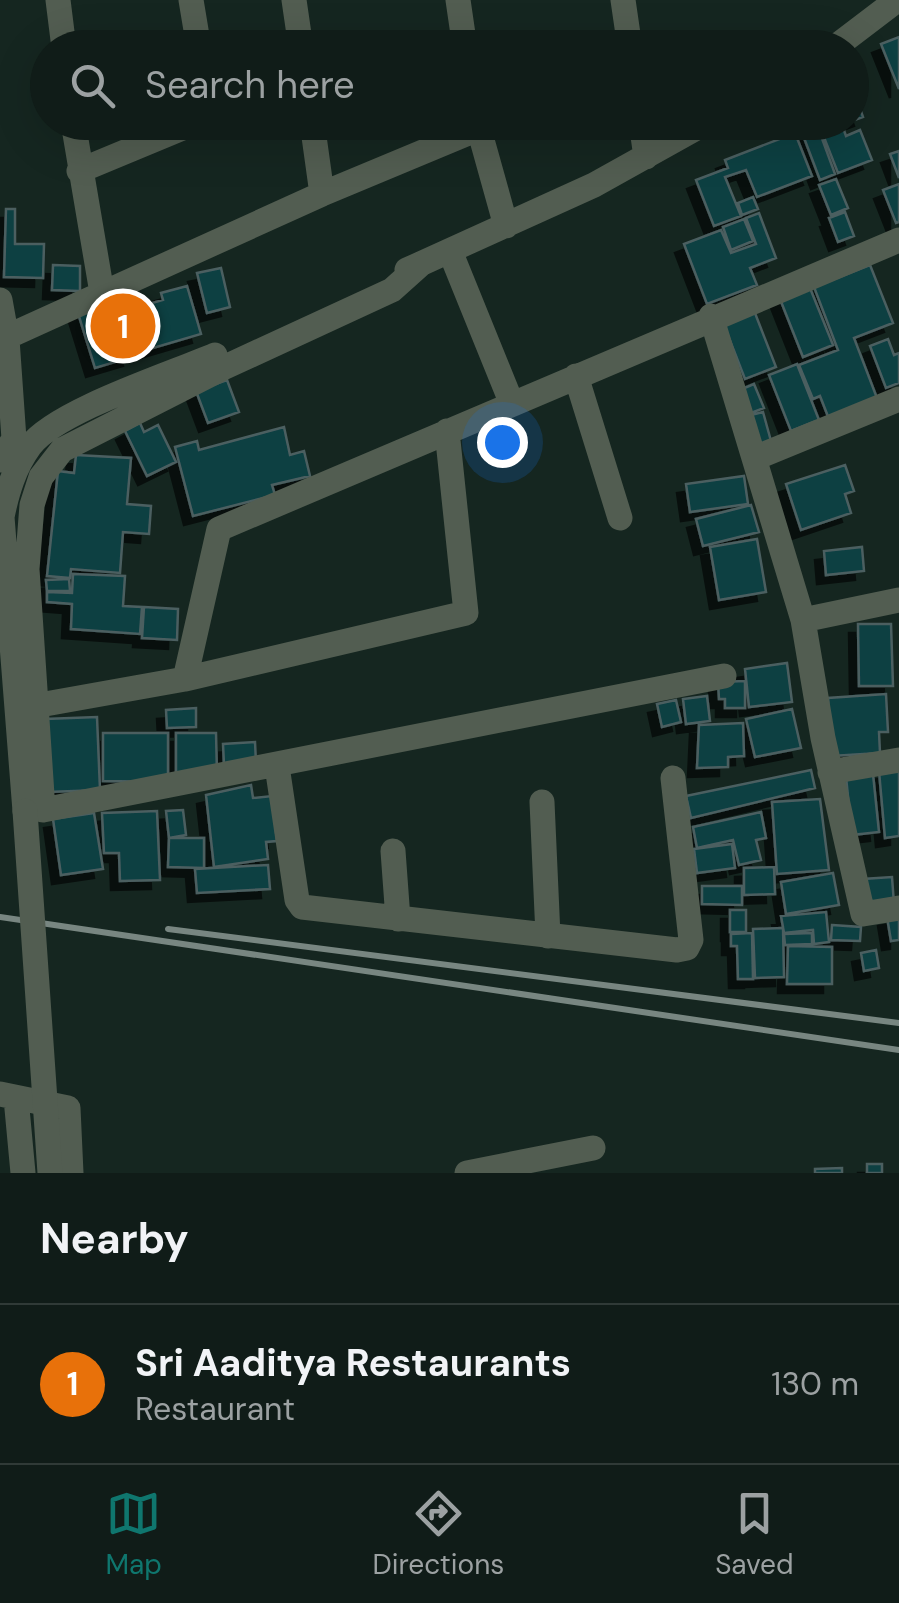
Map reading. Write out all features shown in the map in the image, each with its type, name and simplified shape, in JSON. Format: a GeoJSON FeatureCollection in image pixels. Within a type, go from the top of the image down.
{"type":"FeatureCollection","features":[{"type":"Feature","properties":{"kind":"street"},"geometry":{"type":"LineString","coordinates":[[58,0],[62,30]]}},
{"type":"Feature","properties":{"kind":"street"},"geometry":{"type":"LineString","coordinates":[[190,0],[196,30]]}},
{"type":"Feature","properties":{"kind":"street"},"geometry":{"type":"LineString","coordinates":[[294,0],[298,30]]}},
{"type":"Feature","properties":{"kind":"street"},"geometry":{"type":"LineString","coordinates":[[458,0],[462,30]]}},
{"type":"Feature","properties":{"kind":"street"},"geometry":{"type":"LineString","coordinates":[[624,0],[628,30]]}},
{"type":"Feature","properties":{"kind":"street"},"geometry":{"type":"LineString","coordinates":[[858,30],[897,0]]}},
{"type":"Feature","properties":{"kind":"street"},"geometry":{"type":"LineString","coordinates":[[75,140],[102,293]]}},
{"type":"Feature","properties":{"kind":"street"},"geometry":{"type":"LineString","coordinates":[[79,171],[154,140]]}},
{"type":"Feature","properties":{"kind":"street"},"geometry":{"type":"LineString","coordinates":[[314,140],[322,194]]}},
{"type":"Feature","properties":{"kind":"street"},"geometry":{"type":"LineString","coordinates":[[4,339],[445,140]]}},
{"type":"Feature","properties":{"kind":"street"},"geometry":{"type":"LineString","coordinates":[[481,140],[506,226]]}},
{"type":"Feature","properties":{"kind":"street"},"geometry":{"type":"LineString","coordinates":[[644,140],[646,157]]}},
{"type":"Feature","properties":{"kind":"street"},"geometry":{"type":"LineString","coordinates":[[50,1173],[3,530],[8,486],[30,444],[60,422],[506,226],[676,140]]}},
{"type":"Feature","properties":{"kind":"street"},"geometry":{"type":"LineString","coordinates":[[185,679],[219,528],[711,316],[899,240]]}},
{"type":"Feature","properties":{"kind":"street"},"geometry":{"type":"LineString","coordinates":[[450,251],[512,404]]}},
{"type":"Feature","properties":{"kind":"street"},"geometry":{"type":"LineString","coordinates":[[43,810],[27,546],[41,477],[62,450],[392,290],[420,264]]}},
{"type":"Feature","properties":{"kind":"street"},"geometry":{"type":"LineString","coordinates":[[0,300],[14,439],[0,460]]}},
{"type":"Feature","properties":{"kind":"street"},"geometry":{"type":"LineString","coordinates":[[711,316],[803,620],[830,772],[863,914],[899,908]]}},
{"type":"Feature","properties":{"kind":"street"},"geometry":{"type":"LineString","coordinates":[[576,376],[620,518]]}},
{"type":"Feature","properties":{"kind":"street"},"geometry":{"type":"LineString","coordinates":[[755,458],[899,399]]}},
{"type":"Feature","properties":{"kind":"street"},"geometry":{"type":"LineString","coordinates":[[34,706],[185,679],[466,613],[447,431]]}},
{"type":"Feature","properties":{"kind":"street"},"geometry":{"type":"LineString","coordinates":[[803,620],[899,600]]}},
{"type":"Feature","properties":{"kind":"street"},"geometry":{"type":"LineString","coordinates":[[0,820],[724,676]]}},
{"type":"Feature","properties":{"kind":"street"},"geometry":{"type":"LineString","coordinates":[[830,772],[899,760]]}},
{"type":"Feature","properties":{"kind":"street"},"geometry":{"type":"LineString","coordinates":[[278,766],[296,900],[308,909],[677,950],[689,946],[688,896],[673,778]]}},
{"type":"Feature","properties":{"kind":"street"},"geometry":{"type":"LineString","coordinates":[[542,802],[548,936]]}},
{"type":"Feature","properties":{"kind":"street"},"geometry":{"type":"LineString","coordinates":[[393,851],[398,919]]}},
{"type":"Feature","properties":{"kind":"street"},"geometry":{"type":"LineString","coordinates":[[15,1169],[8,1096],[68,1108],[71,1173]]}},
{"type":"Feature","properties":{"kind":"street"},"geometry":{"type":"LineString","coordinates":[[467,1173],[593,1148]]}},
{"type":"Feature","properties":{"kind":"building"},"geometry":{"type":"Polygon","coordinates":[[[899,37],[899,89],[881,44],[899,37]]]}},
{"type":"Feature","properties":{"kind":"building"},"geometry":{"type":"Polygon","coordinates":[[[777,140],[798,140],[812,176],[757,197],[746,170],[725,177],[741,216],[714,226],[696,180],[728,168],[725,160],[777,140]]]}},
{"type":"Feature","properties":{"kind":"building"},"geometry":{"type":"Polygon","coordinates":[[[805,140],[823,140],[835,174],[820,180],[805,140]]]}},
{"type":"Feature","properties":{"kind":"building"},"geometry":{"type":"Polygon","coordinates":[[[825,140],[864,140],[872,160],[838,173],[825,140]]]}},
{"type":"Feature","properties":{"kind":"building"},"geometry":{"type":"Polygon","coordinates":[[[899,151],[899,178],[890,154],[899,151]]]}},
{"type":"Feature","properties":{"kind":"building"},"geometry":{"type":"Polygon","coordinates":[[[836,179],[848,208],[831,215],[819,185],[836,179]]]}},
{"type":"Feature","properties":{"kind":"building"},"geometry":{"type":"Polygon","coordinates":[[[899,184],[899,222],[896,223],[883,190],[899,184]]]}},
{"type":"Feature","properties":{"kind":"building"},"geometry":{"type":"Polygon","coordinates":[[[753,197],[758,209],[742,215],[738,203],[753,197]]]}},
{"type":"Feature","properties":{"kind":"building"},"geometry":{"type":"Polygon","coordinates":[[[6,209],[15,209],[15,244],[44,244],[43,278],[4,277],[6,209]]]}},
{"type":"Feature","properties":{"kind":"building"},"geometry":{"type":"Polygon","coordinates":[[[845,212],[854,236],[838,242],[829,218],[845,212]]]}},
{"type":"Feature","properties":{"kind":"building"},"geometry":{"type":"Polygon","coordinates":[[[759,213],[776,258],[750,268],[757,285],[707,304],[684,244],[721,230],[731,253],[756,244],[746,218],[759,213]]]}},
{"type":"Feature","properties":{"kind":"building"},"geometry":{"type":"Polygon","coordinates":[[[744,219],[753,241],[731,250],[723,227],[744,219]]]}},
{"type":"Feature","properties":{"kind":"building"},"geometry":{"type":"Polygon","coordinates":[[[53,265],[80,266],[80,291],[52,290],[53,265]]]}},
{"type":"Feature","properties":{"kind":"building"},"geometry":{"type":"Polygon","coordinates":[[[870,265],[893,323],[854,338],[877,398],[829,419],[820,396],[813,399],[799,365],[838,350],[814,287],[870,265]]]}},
{"type":"Feature","properties":{"kind":"building"},"geometry":{"type":"Polygon","coordinates":[[[221,268],[230,307],[207,313],[197,273],[221,268]]]}},
{"type":"Feature","properties":{"kind":"building"},"geometry":{"type":"Polygon","coordinates":[[[187,286],[201,334],[136,353],[124,311],[163,300],[161,293],[187,286]]]}},
{"type":"Feature","properties":{"kind":"building"},"geometry":{"type":"Polygon","coordinates":[[[810,288],[833,345],[803,357],[780,299],[810,288]]]}},
{"type":"Feature","properties":{"kind":"building"},"geometry":{"type":"Polygon","coordinates":[[[99,307],[107,334],[123,329],[132,357],[95,368],[78,313],[99,307]]]}},
{"type":"Feature","properties":{"kind":"building"},"geometry":{"type":"Polygon","coordinates":[[[753,308],[776,367],[745,379],[722,320],[753,308]]]}},
{"type":"Feature","properties":{"kind":"building"},"geometry":{"type":"Polygon","coordinates":[[[888,339],[894,355],[899,353],[899,383],[886,388],[870,346],[888,339]]]}},
{"type":"Feature","properties":{"kind":"building"},"geometry":{"type":"Polygon","coordinates":[[[797,364],[819,420],[791,431],[769,375],[797,364]]]}},
{"type":"Feature","properties":{"kind":"building"},"geometry":{"type":"Polygon","coordinates":[[[227,380],[239,412],[208,423],[196,391],[227,380]]]}},
{"type":"Feature","properties":{"kind":"building"},"geometry":{"type":"Polygon","coordinates":[[[754,384],[764,408],[751,413],[742,389],[754,384]]]}},
{"type":"Feature","properties":{"kind":"building"},"geometry":{"type":"Polygon","coordinates":[[[763,412],[771,441],[759,444],[751,415],[763,412]]]}},
{"type":"Feature","properties":{"kind":"building"},"geometry":{"type":"Polygon","coordinates":[[[140,423],[144,432],[158,425],[176,462],[147,476],[125,431],[140,423]]]}},
{"type":"Feature","properties":{"kind":"building"},"geometry":{"type":"Polygon","coordinates":[[[284,427],[290,455],[304,451],[310,476],[272,485],[275,495],[193,516],[175,447],[197,441],[199,450],[284,427]]]}},
{"type":"Feature","properties":{"kind":"building"},"geometry":{"type":"Polygon","coordinates":[[[76,455],[131,458],[127,504],[151,506],[149,534],[123,532],[120,573],[71,569],[70,578],[47,576],[58,471],[74,473],[76,455]]]}},
{"type":"Feature","properties":{"kind":"building"},"geometry":{"type":"Polygon","coordinates":[[[845,465],[854,491],[845,494],[851,513],[801,530],[786,484],[845,465]]]}},
{"type":"Feature","properties":{"kind":"building"},"geometry":{"type":"Polygon","coordinates":[[[744,476],[748,504],[690,512],[686,484],[744,476]]]}},
{"type":"Feature","properties":{"kind":"building"},"geometry":{"type":"Polygon","coordinates":[[[751,505],[759,532],[703,546],[696,519],[751,505]]]}},
{"type":"Feature","properties":{"kind":"building"},"geometry":{"type":"Polygon","coordinates":[[[757,539],[766,592],[719,600],[710,547],[757,539]]]}},
{"type":"Feature","properties":{"kind":"building"},"geometry":{"type":"Polygon","coordinates":[[[862,547],[864,571],[826,575],[824,551],[862,547]]]}},
{"type":"Feature","properties":{"kind":"building"},"geometry":{"type":"Polygon","coordinates":[[[73,574],[125,576],[123,606],[142,607],[140,634],[71,629],[72,604],[47,602],[47,592],[72,593],[73,574]]]}},
{"type":"Feature","properties":{"kind":"building"},"geometry":{"type":"Polygon","coordinates":[[[69,579],[70,591],[47,591],[46,580],[69,579]]]}},
{"type":"Feature","properties":{"kind":"building"},"geometry":{"type":"Polygon","coordinates":[[[144,607],[178,609],[177,640],[142,638],[144,607]]]}},
{"type":"Feature","properties":{"kind":"building"},"geometry":{"type":"Polygon","coordinates":[[[858,624],[891,624],[893,686],[859,686],[858,624]]]}},
{"type":"Feature","properties":{"kind":"building"},"geometry":{"type":"Polygon","coordinates":[[[787,663],[792,702],[749,707],[745,669],[787,663]]]}},
{"type":"Feature","properties":{"kind":"building"},"geometry":{"type":"Polygon","coordinates":[[[745,681],[745,708],[725,708],[725,699],[719,699],[718,682],[745,681]]]}},
{"type":"Feature","properties":{"kind":"building"},"geometry":{"type":"Polygon","coordinates":[[[886,694],[888,732],[879,732],[880,753],[831,756],[828,698],[886,694]]]}},
{"type":"Feature","properties":{"kind":"building"},"geometry":{"type":"Polygon","coordinates":[[[707,696],[710,721],[686,724],[683,699],[707,696]]]}},
{"type":"Feature","properties":{"kind":"building"},"geometry":{"type":"Polygon","coordinates":[[[676,700],[681,722],[662,727],[657,704],[676,700]]]}},
{"type":"Feature","properties":{"kind":"building"},"geometry":{"type":"Polygon","coordinates":[[[196,708],[196,727],[167,728],[166,710],[196,708]]]}},
{"type":"Feature","properties":{"kind":"building"},"geometry":{"type":"Polygon","coordinates":[[[792,709],[801,748],[755,757],[746,719],[792,709]]]}},
{"type":"Feature","properties":{"kind":"building"},"geometry":{"type":"Polygon","coordinates":[[[97,717],[100,790],[48,792],[45,719],[97,717]]]}},
{"type":"Feature","properties":{"kind":"building"},"geometry":{"type":"Polygon","coordinates":[[[743,723],[744,756],[728,757],[728,767],[697,768],[699,725],[743,723]]]}},
{"type":"Feature","properties":{"kind":"building"},"geometry":{"type":"Polygon","coordinates":[[[103,733],[168,733],[168,782],[103,781],[103,733]]]}},
{"type":"Feature","properties":{"kind":"building"},"geometry":{"type":"Polygon","coordinates":[[[176,733],[216,733],[217,774],[176,775],[176,733]]]}},
{"type":"Feature","properties":{"kind":"building"},"geometry":{"type":"Polygon","coordinates":[[[255,742],[256,763],[224,765],[223,744],[255,742]]]}},
{"type":"Feature","properties":{"kind":"building"},"geometry":{"type":"Polygon","coordinates":[[[899,769],[899,836],[885,838],[879,771],[899,769]]]}},
{"type":"Feature","properties":{"kind":"building"},"geometry":{"type":"Polygon","coordinates":[[[811,770],[815,788],[691,818],[686,796],[811,770]]]}},
{"type":"Feature","properties":{"kind":"building"},"geometry":{"type":"Polygon","coordinates":[[[873,774],[879,832],[852,835],[846,777],[873,774]]]}},
{"type":"Feature","properties":{"kind":"building"},"geometry":{"type":"Polygon","coordinates":[[[251,785],[253,798],[272,796],[277,841],[266,842],[268,859],[214,867],[206,795],[251,785]]]}},
{"type":"Feature","properties":{"kind":"building"},"geometry":{"type":"Polygon","coordinates":[[[820,799],[829,870],[777,874],[772,802],[820,799]]]}},
{"type":"Feature","properties":{"kind":"building"},"geometry":{"type":"Polygon","coordinates":[[[183,810],[186,835],[169,838],[166,811],[183,810]]]}},
{"type":"Feature","properties":{"kind":"building"},"geometry":{"type":"Polygon","coordinates":[[[157,811],[160,880],[120,881],[119,853],[104,853],[102,813],[157,811]]]}},
{"type":"Feature","properties":{"kind":"building"},"geometry":{"type":"Polygon","coordinates":[[[761,812],[766,838],[756,840],[761,860],[739,865],[733,840],[697,848],[693,827],[761,812]]]}},
{"type":"Feature","properties":{"kind":"building"},"geometry":{"type":"Polygon","coordinates":[[[94,813],[103,869],[61,875],[53,819],[94,813]]]}},
{"type":"Feature","properties":{"kind":"building"},"geometry":{"type":"Polygon","coordinates":[[[169,838],[204,838],[204,868],[168,867],[169,838]]]}},
{"type":"Feature","properties":{"kind":"building"},"geometry":{"type":"Polygon","coordinates":[[[732,844],[735,868],[697,873],[694,849],[732,844]]]}},
{"type":"Feature","properties":{"kind":"building"},"geometry":{"type":"Polygon","coordinates":[[[268,865],[270,889],[197,893],[195,869],[268,865]]]}},
{"type":"Feature","properties":{"kind":"building"},"geometry":{"type":"Polygon","coordinates":[[[774,867],[775,894],[744,895],[744,868],[774,867]]]}},
{"type":"Feature","properties":{"kind":"building"},"geometry":{"type":"Polygon","coordinates":[[[833,873],[839,905],[786,914],[781,882],[833,873]]]}},
{"type":"Feature","properties":{"kind":"building"},"geometry":{"type":"Polygon","coordinates":[[[892,877],[894,904],[865,906],[863,879],[892,877]]]}},
{"type":"Feature","properties":{"kind":"building"},"geometry":{"type":"Polygon","coordinates":[[[702,886],[742,886],[742,905],[702,904],[702,886]]]}},
{"type":"Feature","properties":{"kind":"building"},"geometry":{"type":"Polygon","coordinates":[[[730,910],[746,910],[746,932],[730,932],[730,910]]]}},
{"type":"Feature","properties":{"kind":"building"},"geometry":{"type":"Polygon","coordinates":[[[826,912],[829,942],[814,944],[813,930],[784,933],[781,916],[826,912]]]}},
{"type":"Feature","properties":{"kind":"building"},"geometry":{"type":"Polygon","coordinates":[[[899,915],[899,940],[891,941],[887,917],[899,915]]]}},
{"type":"Feature","properties":{"kind":"building"},"geometry":{"type":"Polygon","coordinates":[[[832,925],[861,927],[860,941],[831,940],[832,925]]]}},
{"type":"Feature","properties":{"kind":"building"},"geometry":{"type":"Polygon","coordinates":[[[783,928],[784,977],[755,978],[753,929],[783,928]]]}},
{"type":"Feature","properties":{"kind":"building"},"geometry":{"type":"Polygon","coordinates":[[[752,933],[753,979],[738,979],[737,946],[731,946],[731,934],[752,933]]]}},
{"type":"Feature","properties":{"kind":"building"},"geometry":{"type":"Polygon","coordinates":[[[812,933],[812,944],[785,945],[784,934],[812,933]]]}},
{"type":"Feature","properties":{"kind":"building"},"geometry":{"type":"Polygon","coordinates":[[[788,946],[832,947],[832,984],[787,984],[788,946]]]}},
{"type":"Feature","properties":{"kind":"building"},"geometry":{"type":"Polygon","coordinates":[[[876,950],[879,968],[864,971],[861,953],[876,950]]]}},
{"type":"Feature","properties":{"kind":"building"},"geometry":{"type":"Polygon","coordinates":[[[867,1164],[882,1164],[882,1173],[867,1173],[867,1164]]]}},
{"type":"Feature","properties":{"kind":"building"},"geometry":{"type":"Polygon","coordinates":[[[842,1168],[842,1173],[815,1173],[815,1169],[842,1168]]]}},
{"type":"Feature","properties":{"kind":"railway"},"geometry":{"type":"LineString","coordinates":[[0,917],[899,1050]]}},
{"type":"Feature","properties":{"kind":"railway"},"geometry":{"type":"LineString","coordinates":[[168,929],[899,1023]]}},
{"type":"Feature","properties":{"kind":"place","name":"Sri Aaditya Restaurants"},"geometry":{"type":"Point","coordinates":[123,326]}}]}
